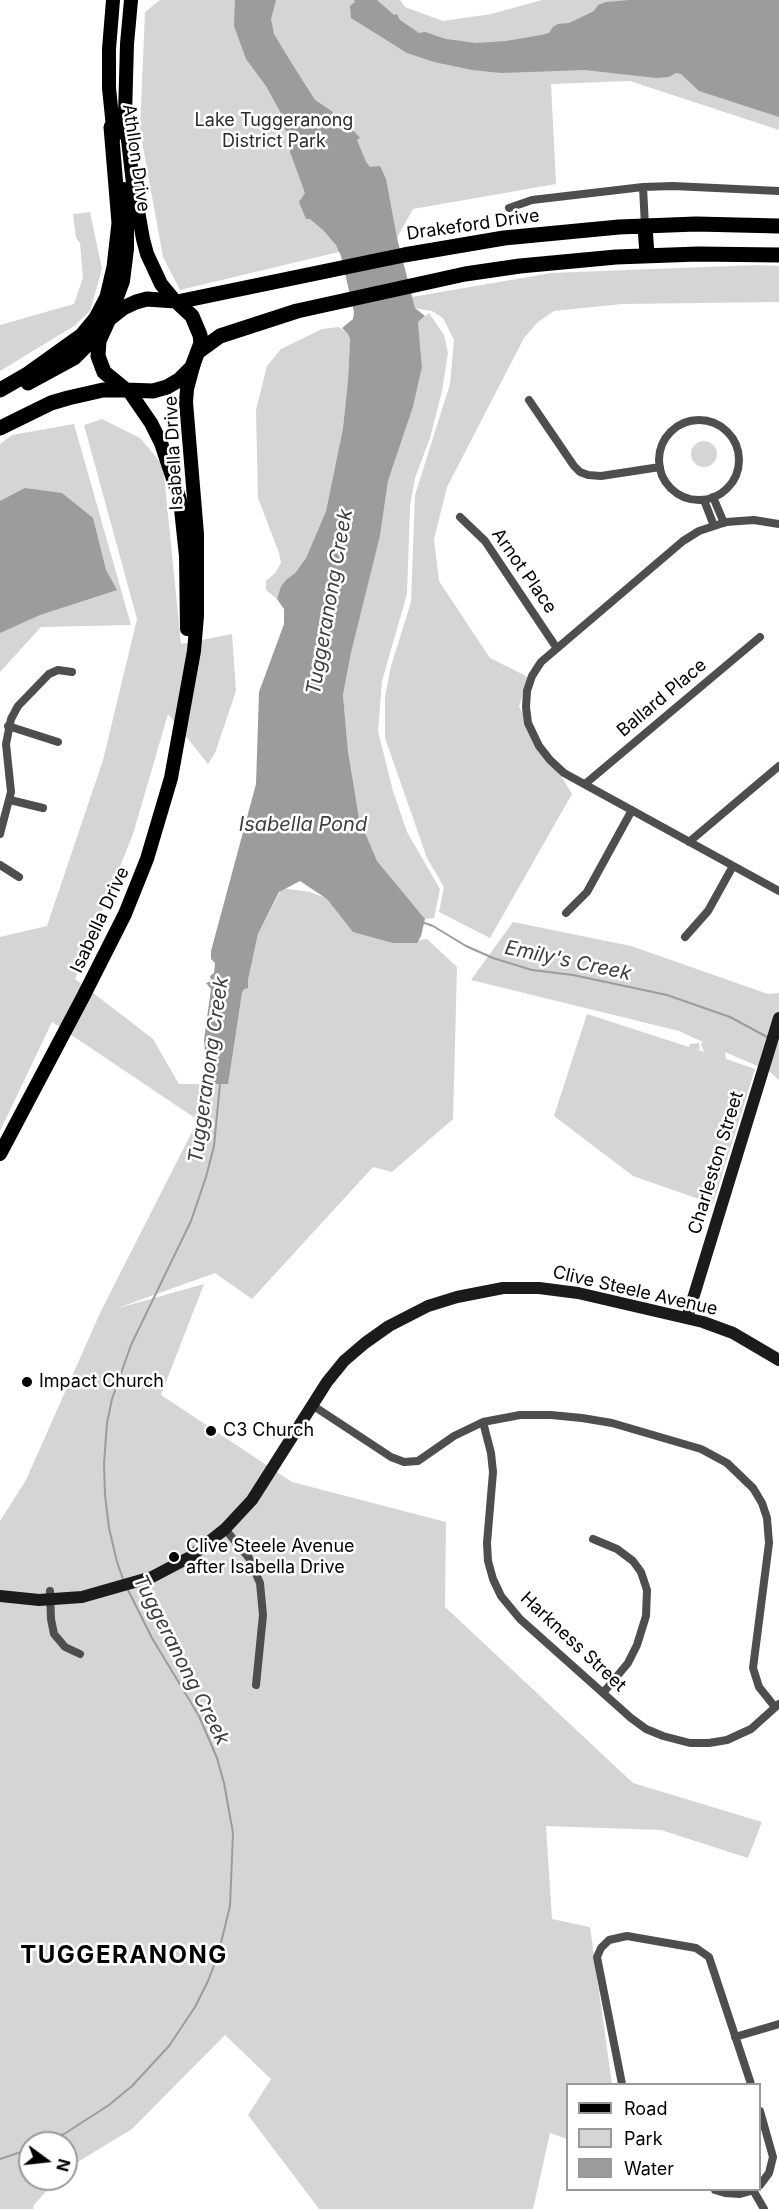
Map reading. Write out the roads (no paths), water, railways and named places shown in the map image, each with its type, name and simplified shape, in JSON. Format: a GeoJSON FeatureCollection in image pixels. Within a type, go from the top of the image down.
{"type":"FeatureCollection","features":[{"type":"Feature","properties":{"kind":"highway"},"geometry":{"type":"LineString","coordinates":[[0,390],[82,335],[96,318],[107,297],[114,267],[119,223],[111,128]]}},
{"type":"Feature","properties":{"kind":"highway","name":"Drakeford Drive"},"geometry":{"type":"LineString","coordinates":[[176,302],[504,237],[645,226],[696,224],[779,226]]}},
{"type":"Feature","properties":{"kind":"highway"},"geometry":{"type":"LineString","coordinates":[[645,226],[647,255]]}},
{"type":"Feature","properties":{"kind":"highway"},"geometry":{"type":"LineString","coordinates":[[196,357],[220,336],[229,332],[291,313],[411,284],[520,266],[647,255],[779,255]]}},
{"type":"Feature","properties":{"kind":"highway"},"geometry":{"type":"LineString","coordinates":[[0,398],[74,358],[123,308],[136,302],[156,299],[176,302],[192,316],[199,327],[201,343],[196,357],[185,375],[167,387],[153,391],[103,390],[68,398],[0,428]]}},
{"type":"Feature","properties":{"kind":"highway"},"geometry":{"type":"LineString","coordinates":[[108,322],[101,334],[98,351],[101,366],[112,380],[127,390]]}},
{"type":"Feature","properties":{"kind":"main road","name":"Athllon Drive"},"geometry":{"type":"LineString","coordinates":[[108,322],[123,281],[127,249],[127,218],[111,128],[109,49],[113,0]]}},
{"type":"Feature","properties":{"kind":"main road","name":"Athllon Drive"},"geometry":{"type":"LineString","coordinates":[[131,0],[125,115],[133,183],[142,239],[147,254],[161,284],[176,302]]}},
{"type":"Feature","properties":{"kind":"main road","name":"Isabella Drive"},"geometry":{"type":"LineString","coordinates":[[0,1154],[112,941],[147,859],[171,778],[194,651],[197,616],[196,534],[186,402],[196,357]]}},
{"type":"Feature","properties":{"kind":"main road","name":"Isabella Drive"},"geometry":{"type":"LineString","coordinates":[[127,390],[151,423],[161,443],[180,500],[186,556],[187,685]]}},
{"type":"Feature","properties":{"kind":"street"},"geometry":{"type":"LineString","coordinates":[[508,208],[532,200],[643,187],[673,186],[779,191]]}},
{"type":"Feature","properties":{"kind":"street"},"geometry":{"type":"LineString","coordinates":[[643,187],[645,226]]}},
{"type":"Feature","properties":{"kind":"street"},"geometry":{"type":"LineString","coordinates":[[529,400],[580,472],[601,476],[660,467]]}},
{"type":"Feature","properties":{"kind":"street"},"geometry":{"type":"LineString","coordinates":[[696,421],[716,425],[732,439],[738,458],[734,479],[725,490],[709,498],[686,498],[675,492],[667,483],[660,467],[660,454],[664,442],[676,428],[696,421]]}},
{"type":"Feature","properties":{"kind":"street"},"geometry":{"type":"LineString","coordinates":[[709,498],[724,523]]}},
{"type":"Feature","properties":{"kind":"street"},"geometry":{"type":"LineString","coordinates":[[709,498],[714,526]]}},
{"type":"Feature","properties":{"kind":"street","name":"Arnot Place"},"geometry":{"type":"LineString","coordinates":[[460,517],[485,541],[556,647]]}},
{"type":"Feature","properties":{"kind":"street"},"geometry":{"type":"LineString","coordinates":[[779,524],[754,520],[724,523],[683,541],[541,662],[532,676],[525,707],[534,739],[550,760],[564,772],[779,891]]}},
{"type":"Feature","properties":{"kind":"street","name":"Ballard Place"},"geometry":{"type":"LineString","coordinates":[[585,784],[760,637]]}},
{"type":"Feature","properties":{"kind":"street"},"geometry":{"type":"LineString","coordinates":[[0,834],[10,800],[6,744],[8,726],[18,706],[49,674],[58,670],[72,672]]}},
{"type":"Feature","properties":{"kind":"street"},"geometry":{"type":"LineString","coordinates":[[8,726],[58,742]]}},
{"type":"Feature","properties":{"kind":"street"},"geometry":{"type":"LineString","coordinates":[[690,842],[779,766]]}},
{"type":"Feature","properties":{"kind":"street"},"geometry":{"type":"LineString","coordinates":[[10,800],[43,808]]}},
{"type":"Feature","properties":{"kind":"street"},"geometry":{"type":"LineString","coordinates":[[566,913],[587,892],[632,810]]}},
{"type":"Feature","properties":{"kind":"street"},"geometry":{"type":"LineString","coordinates":[[0,865],[19,877]]}},
{"type":"Feature","properties":{"kind":"street"},"geometry":{"type":"LineString","coordinates":[[685,937],[708,911],[733,866]]}},
{"type":"Feature","properties":{"kind":"street","name":"Charleston Street"},"geometry":{"type":"LineString","coordinates":[[687,1318],[778,1023]]}},
{"type":"Feature","properties":{"kind":"street","name":"Clive Steele Avenue"},"geometry":{"type":"LineString","coordinates":[[0,1596],[50,1595],[84,1589],[95,1593],[152,1577],[190,1557],[225,1529],[259,1489],[327,1382],[344,1361],[365,1342],[389,1326],[415,1312],[457,1297],[503,1288],[550,1289],[687,1318],[734,1333],[779,1360]]}},
{"type":"Feature","properties":{"kind":"street"},"geometry":{"type":"LineString","coordinates":[[312,1405],[391,1457],[404,1462],[418,1461],[454,1436],[483,1422],[520,1415],[582,1418],[612,1424],[701,1449],[727,1462],[753,1488],[762,1503],[769,1527],[753,1668],[759,1687],[777,1705]]}},
{"type":"Feature","properties":{"kind":"street","name":"Harkness Street"},"geometry":{"type":"LineString","coordinates":[[483,1422],[493,1472],[487,1543],[488,1561],[501,1596],[520,1619],[646,1729],[663,1737],[690,1743],[709,1743],[735,1737],[757,1724],[777,1705]]}},
{"type":"Feature","properties":{"kind":"street"},"geometry":{"type":"LineString","coordinates":[[225,1529],[249,1558],[261,1583],[263,1614],[256,1685]]}},
{"type":"Feature","properties":{"kind":"street"},"geometry":{"type":"LineString","coordinates":[[593,1539],[617,1549],[633,1561],[641,1572],[647,1590],[646,1616],[638,1645],[628,1663],[603,1693]]}},
{"type":"Feature","properties":{"kind":"street","name":"Clive Steele Avenue"},"geometry":{"type":"LineString","coordinates":[[0,1587],[28,1595]]}},
{"type":"Feature","properties":{"kind":"street"},"geometry":{"type":"LineString","coordinates":[[50,1595],[54,1634],[64,1647],[80,1654]]}},
{"type":"Feature","properties":{"kind":"street"},"geometry":{"type":"LineString","coordinates":[[622,2083],[597,1961],[600,1948],[609,1940],[627,1936],[696,1948],[703,1952],[712,1964],[750,2083]]}},
{"type":"Feature","properties":{"kind":"street"},"geometry":{"type":"LineString","coordinates":[[735,2037],[779,2024]]}},
{"type":"Feature","properties":{"kind":"street"},"geometry":{"type":"LineString","coordinates":[[761,2118],[773,2157],[769,2173],[761,2183]]}},
{"type":"Feature","properties":{"kind":"street"},"geometry":{"type":"LineString","coordinates":[[719,2191],[740,2194],[750,2191]]}},
{"type":"Feature","properties":{"kind":"street"},"geometry":{"type":"LineString","coordinates":[[755,2191],[764,2209]]}},
{"type":"Feature","properties":{"kind":"water","name":"Isabella Pond"},"geometry":{"type":"Polygon","coordinates":[[[235,0],[276,0],[271,19],[274,34],[289,59],[315,100],[333,112],[329,120],[341,122],[351,128],[360,138],[357,140],[366,162],[370,167],[380,166],[386,179],[397,238],[415,308],[425,316],[418,322],[422,367],[413,407],[388,481],[380,536],[343,695],[348,751],[359,818],[377,861],[425,919],[417,943],[393,943],[353,932],[327,899],[300,881],[279,892],[258,934],[248,988],[242,993],[228,1084],[208,1084],[204,1040],[211,989],[206,983],[211,981],[210,976],[214,973],[215,963],[211,959],[211,951],[256,784],[259,692],[284,624],[284,609],[277,599],[281,586],[306,558],[326,511],[343,428],[348,380],[350,339],[342,328],[353,319],[354,312],[341,256],[336,245],[323,230],[310,219],[306,219],[299,202],[305,193],[290,152],[292,135],[285,130],[282,115],[266,86],[246,59],[234,26],[235,0]]]}},
{"type":"Feature","properties":{"kind":"water"},"geometry":{"type":"Polygon","coordinates":[[[354,0],[377,0],[419,33],[425,32],[446,39],[476,43],[506,41],[549,33],[558,24],[569,23],[594,11],[598,5],[606,2],[779,0],[779,117],[699,91],[681,74],[676,73],[669,77],[656,78],[585,70],[501,73],[434,62],[407,53],[351,18],[350,6],[355,2],[354,0]]]}},
{"type":"Feature","properties":{"kind":"water"},"geometry":{"type":"Polygon","coordinates":[[[25,488],[62,493],[93,518],[106,570],[117,590],[40,615],[0,633],[0,501],[25,488]]]}},
{"type":"Feature","properties":{"kind":"waterway","name":"Emily's Creek"},"geometry":{"type":"LineString","coordinates":[[422,922],[493,958],[532,970],[573,975],[667,995],[730,1017],[769,1038]]}},
{"type":"Feature","properties":{"kind":"waterway","name":"Tuggeranong Creek"},"geometry":{"type":"LineString","coordinates":[[123,1579],[109,1528],[105,1495],[104,1464],[107,1423],[112,1399],[131,1345],[191,1221],[206,1177],[214,1146],[220,1084]]}},
{"type":"Feature","properties":{"kind":"waterway","name":"Tuggeranong Creek"},"geometry":{"type":"LineString","coordinates":[[69,2131],[109,2105],[132,2086],[169,2046],[195,2007],[208,1981],[218,1955],[230,1906],[233,1833],[217,1758],[199,1716],[152,1638],[128,1590]]}},
{"type":"Feature","properties":{"kind":"waterway","name":"Tuggeranong Creek"},"geometry":{"type":"LineString","coordinates":[[0,2159],[18,2153]]}},
{"type":"Feature","properties":{"kind":"place","name":"Impact Church"},"geometry":{"type":"Point","coordinates":[27,1382]}},
{"type":"Feature","properties":{"kind":"place","name":"C3 Church"},"geometry":{"type":"Point","coordinates":[211,1431]}},
{"type":"Feature","properties":{"kind":"place","name":"Clive Steele Avenue after Isabella Drive"},"geometry":{"type":"Point","coordinates":[174,1557]}},
{"type":"Feature","properties":{"kind":"district","name":"TUGGERANONG"},"geometry":{"type":"Point","coordinates":[124,1956]}},
{"type":"Feature","properties":{"kind":"park label","name":"Lake Tuggeranong District Park"},"geometry":{"type":"Point","coordinates":[274,131]}}]}
